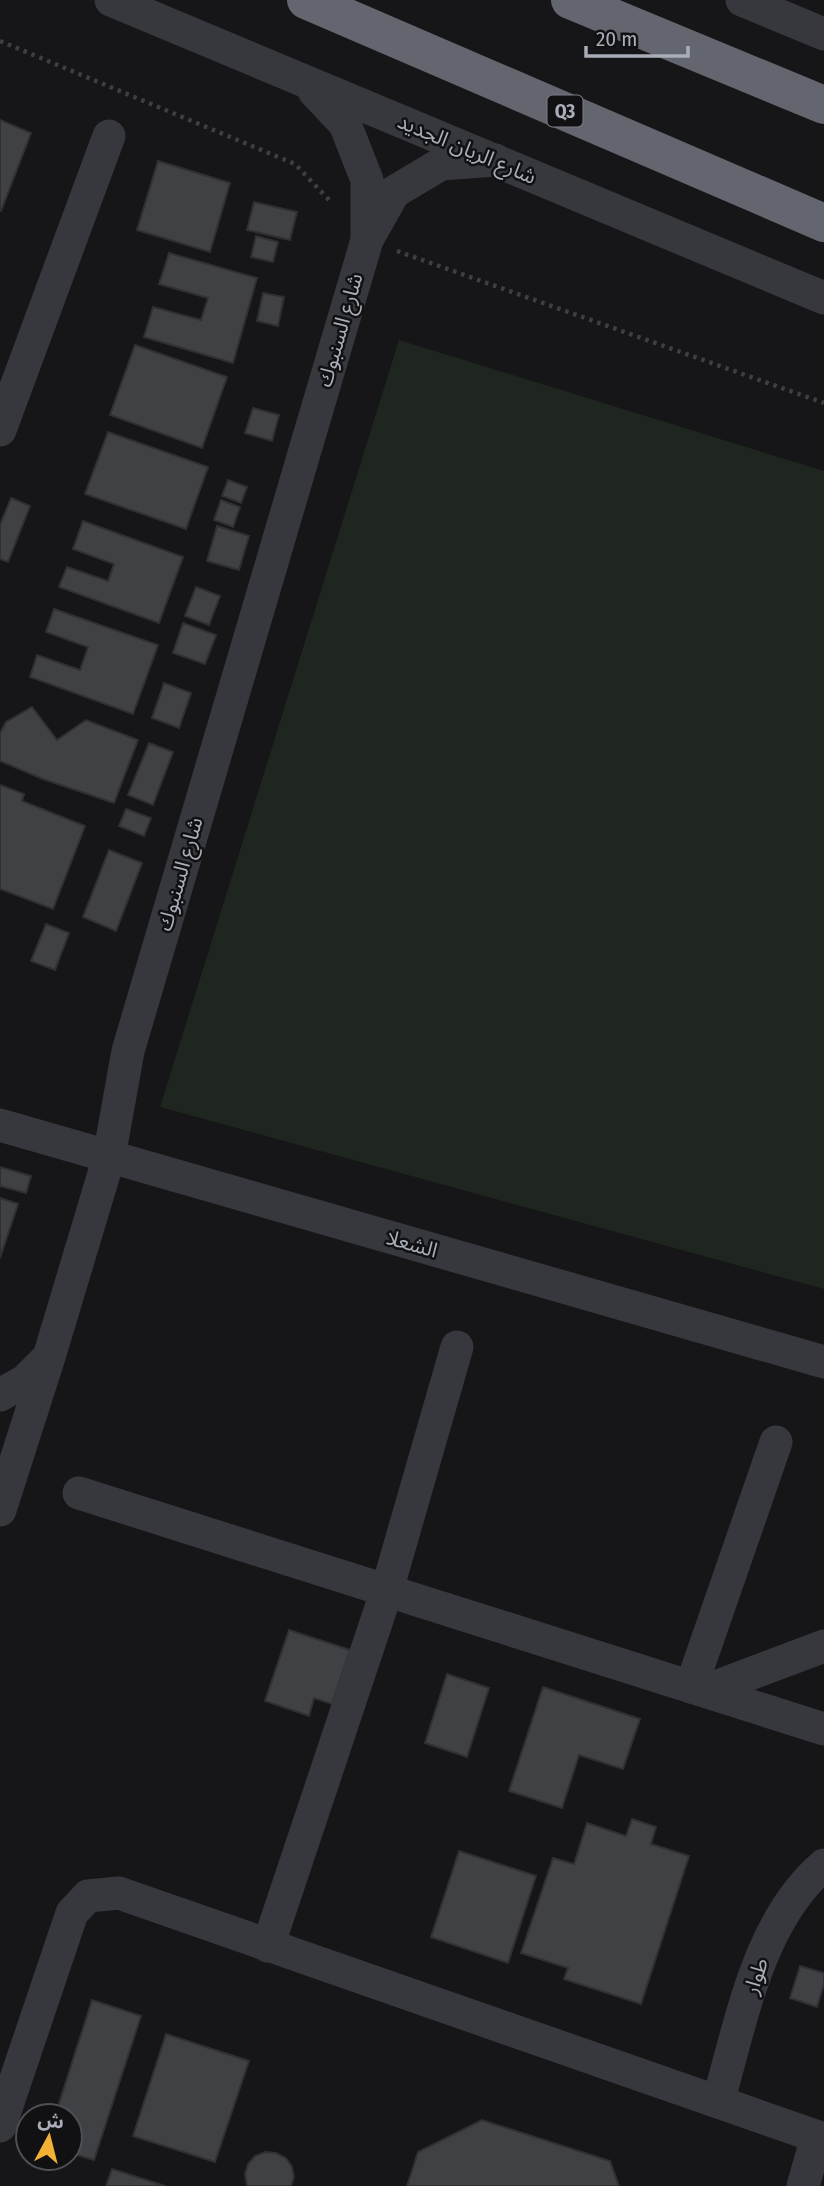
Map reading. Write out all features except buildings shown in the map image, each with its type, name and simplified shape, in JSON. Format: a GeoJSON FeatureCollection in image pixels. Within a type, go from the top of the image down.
{"type":"FeatureCollection","features":[{"type":"Feature","properties":{"kind":"highway","name":"Q3"},"geometry":{"type":"LineString","coordinates":[[306,0],[824,223]]}},
{"type":"Feature","properties":{"kind":"highway"},"geometry":{"type":"LineString","coordinates":[[570,0],[824,105]]}},
{"type":"Feature","properties":{"kind":"street","name":"شارع الريان الجديد"},"geometry":{"type":"LineString","coordinates":[[111,0],[824,298]]}},
{"type":"Feature","properties":{"kind":"street"},"geometry":{"type":"LineString","coordinates":[[742,0],[824,34]]}},
{"type":"Feature","properties":{"kind":"street","name":"شارع السنبوك"},"geometry":{"type":"LineString","coordinates":[[303,81],[345,124],[367,180],[367,240]]}},
{"type":"Feature","properties":{"kind":"street"},"geometry":{"type":"LineString","coordinates":[[0,430],[109,136]]}},
{"type":"Feature","properties":{"kind":"street","name":"شارع السنبوك"},"geometry":{"type":"LineString","coordinates":[[0,1510],[109,1157],[128,1051],[367,240],[394,192],[441,164],[495,160]]}},
{"type":"Feature","properties":{"kind":"street","name":"الشعلا"},"geometry":{"type":"LineString","coordinates":[[0,1125],[824,1362]]}},
{"type":"Feature","properties":{"kind":"street"},"geometry":{"type":"LineString","coordinates":[[268,1946],[387,1591],[457,1347]]}},
{"type":"Feature","properties":{"kind":"street"},"geometry":{"type":"LineString","coordinates":[[0,1395],[25,1381],[49,1356]]}},
{"type":"Feature","properties":{"kind":"street"},"geometry":{"type":"LineString","coordinates":[[698,1689],[776,1442]]}},
{"type":"Feature","properties":{"kind":"street"},"geometry":{"type":"LineString","coordinates":[[79,1493],[824,1729]]}},
{"type":"Feature","properties":{"kind":"street"},"geometry":{"type":"LineString","coordinates":[[698,1689],[824,1646]]}},
{"type":"Feature","properties":{"kind":"street","name":"طوار"},"geometry":{"type":"LineString","coordinates":[[718,2102],[767,1942],[789,1905],[814,1873],[824,1865]]}},
{"type":"Feature","properties":{"kind":"street"},"geometry":{"type":"LineString","coordinates":[[0,2126],[72,1913],[88,1896],[119,1893],[821,2138],[803,2186]]}},
{"type":"Feature","properties":{"kind":"shaded area"},"geometry":{"type":"Polygon","coordinates":[[[399,340],[824,471],[824,1289],[160,1107],[399,340]]]}}]}
